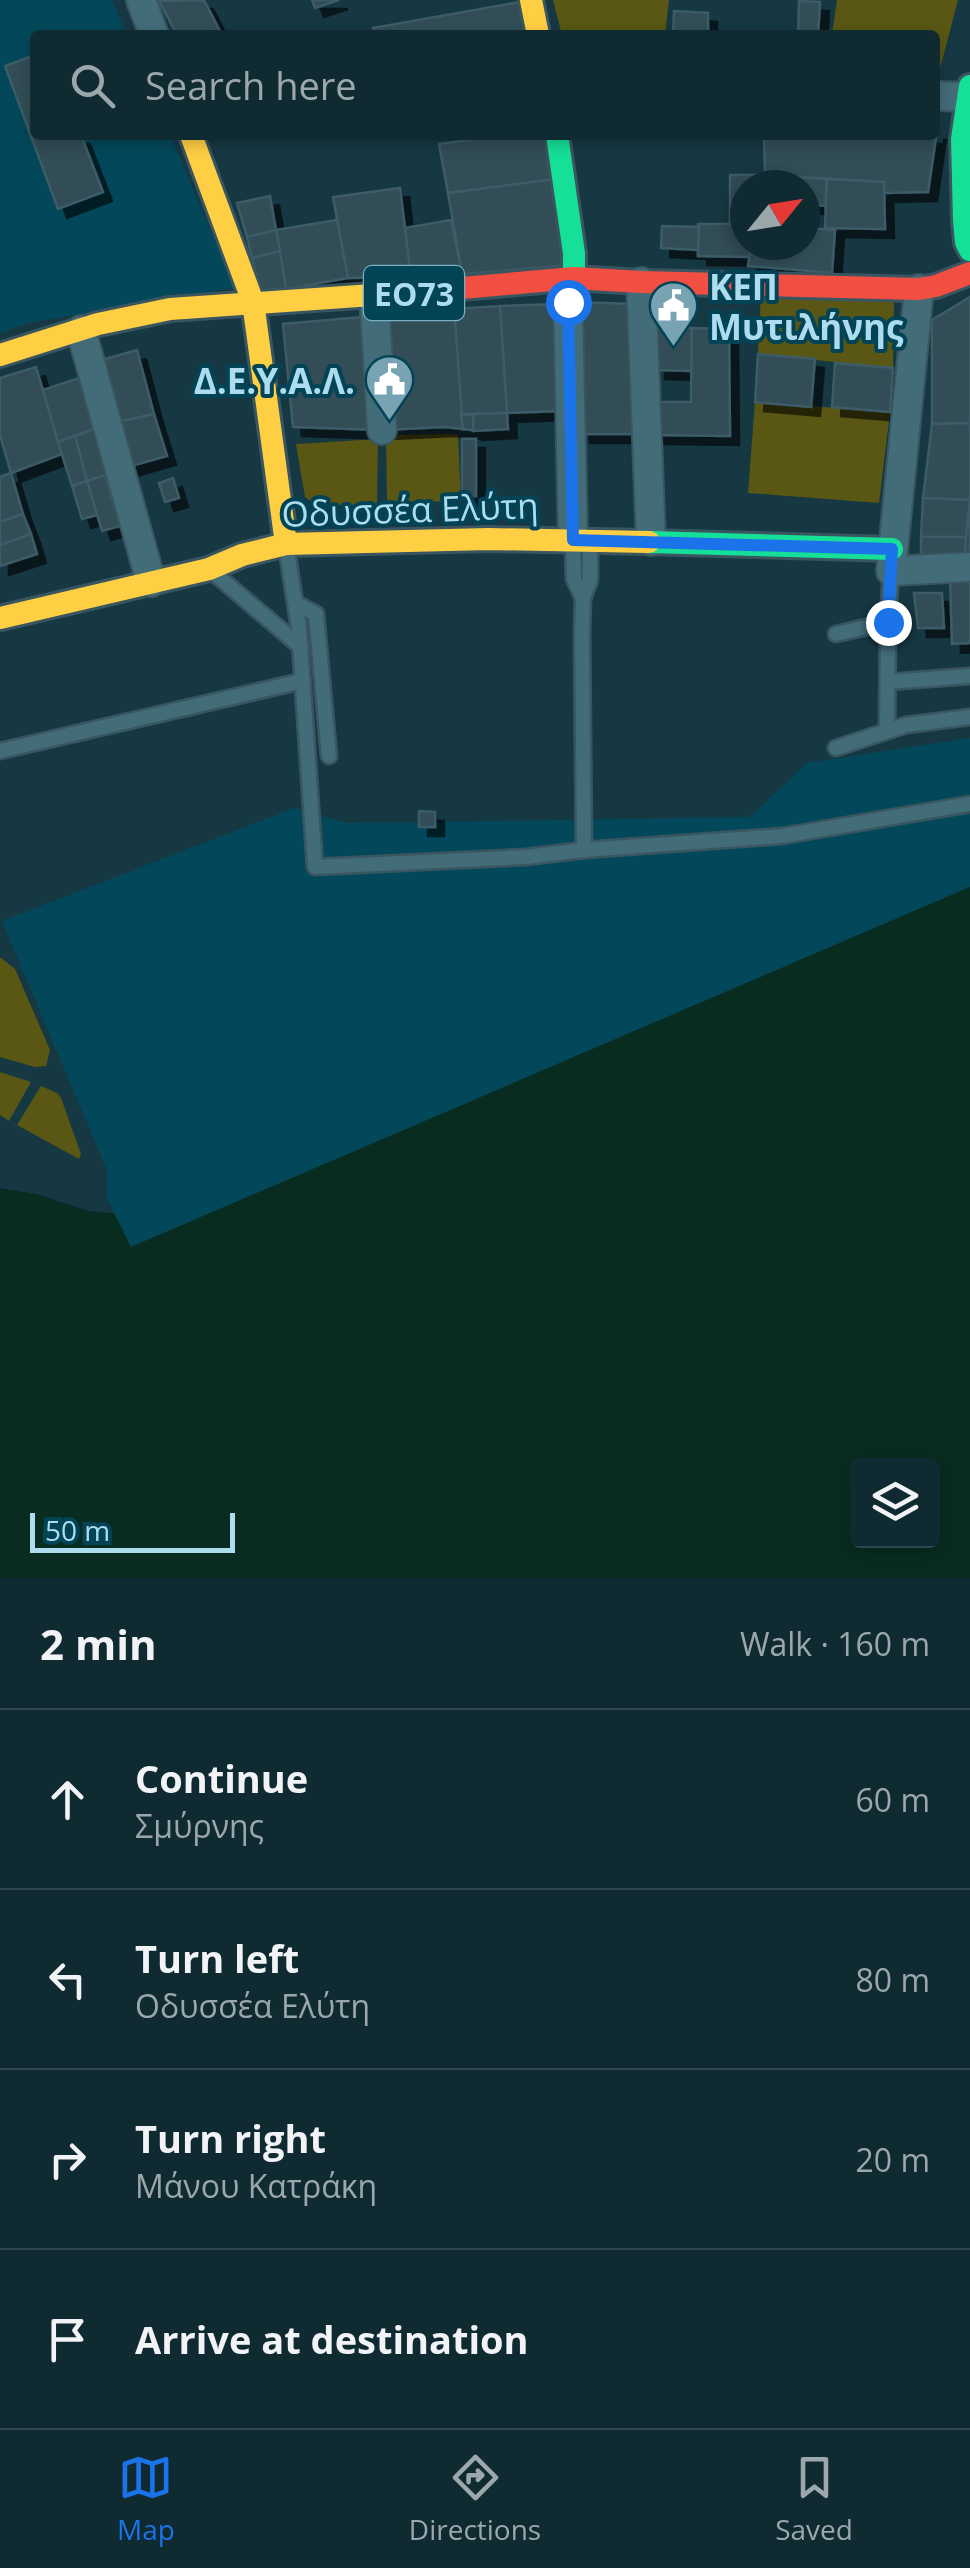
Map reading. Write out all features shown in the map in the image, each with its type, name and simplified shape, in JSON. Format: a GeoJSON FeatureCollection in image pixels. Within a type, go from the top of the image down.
{"type":"FeatureCollection","features":[{"type":"Feature","properties":{"kind":"main road"},"geometry":{"type":"LineString","coordinates":[[531,0],[537,30]]}},
{"type":"Feature","properties":{"kind":"main road"},"geometry":{"type":"LineString","coordinates":[[969,92],[962,139],[964,220],[970,250]]}},
{"type":"Feature","properties":{"kind":"main road"},"geometry":{"type":"LineString","coordinates":[[962,139],[970,164]]}},
{"type":"Feature","properties":{"kind":"main road"},"geometry":{"type":"LineString","coordinates":[[193,140],[253,302],[286,544]]}},
{"type":"Feature","properties":{"kind":"main road"},"geometry":{"type":"LineString","coordinates":[[558,140],[574,278]]}},
{"type":"Feature","properties":{"kind":"main road","name":"ΕΟ73"},"geometry":{"type":"LineString","coordinates":[[0,355],[170,309],[574,278],[919,289],[970,273]]}},
{"type":"Feature","properties":{"kind":"main road","name":"Οδυσσέα Ελύτη"},"geometry":{"type":"LineString","coordinates":[[0,618],[208,569],[286,544],[489,539],[650,541],[892,560]]}},
{"type":"Feature","properties":{"kind":"street"},"geometry":{"type":"LineString","coordinates":[[141,0],[152,30]]}},
{"type":"Feature","properties":{"kind":"street"},"geometry":{"type":"LineString","coordinates":[[940,95],[969,92]]}},
{"type":"Feature","properties":{"kind":"street"},"geometry":{"type":"LineString","coordinates":[[574,278],[568,302],[569,431],[582,540]]}},
{"type":"Feature","properties":{"kind":"street"},"geometry":{"type":"LineString","coordinates":[[641,282],[650,541]]}},
{"type":"Feature","properties":{"kind":"street"},"geometry":{"type":"LineString","coordinates":[[919,289],[892,560],[970,567]]}},
{"type":"Feature","properties":{"kind":"street"},"geometry":{"type":"LineString","coordinates":[[374,296],[382,430]]}},
{"type":"Feature","properties":{"kind":"street"},"geometry":{"type":"LineString","coordinates":[[81,330],[151,582]]}},
{"type":"Feature","properties":{"kind":"lane"},"geometry":{"type":"LineString","coordinates":[[582,540],[590,580],[583,598],[584,850]]}},
{"type":"Feature","properties":{"kind":"lane"},"geometry":{"type":"LineString","coordinates":[[286,544],[301,647],[315,867],[526,857],[782,836],[970,804]]}},
{"type":"Feature","properties":{"kind":"lane"},"geometry":{"type":"LineString","coordinates":[[886,730],[892,560]]}},
{"type":"Feature","properties":{"kind":"lane"},"geometry":{"type":"LineString","coordinates":[[208,569],[301,647]]}},
{"type":"Feature","properties":{"kind":"lane"},"geometry":{"type":"LineString","coordinates":[[297,604],[316,614],[329,756],[305,737]]}},
{"type":"Feature","properties":{"kind":"lane"},"geometry":{"type":"LineString","coordinates":[[836,634],[888,622]]}},
{"type":"Feature","properties":{"kind":"lane"},"geometry":{"type":"LineString","coordinates":[[888,682],[970,676]]}},
{"type":"Feature","properties":{"kind":"lane"},"geometry":{"type":"LineString","coordinates":[[0,751],[302,681]]}},
{"type":"Feature","properties":{"kind":"lane"},"geometry":{"type":"LineString","coordinates":[[836,748],[906,725],[970,717]]}},
{"type":"Feature","properties":{"kind":"shaded area"},"geometry":{"type":"Polygon","coordinates":[[[0,0],[112,0],[125,30],[30,30],[30,140],[172,140],[235,288],[28,323],[0,333],[0,0]]]}},
{"type":"Feature","properties":{"kind":"shaded area"},"geometry":{"type":"Polygon","coordinates":[[[553,0],[669,0],[666,30],[561,30],[553,0]]]}},
{"type":"Feature","properties":{"kind":"shaded area"},"geometry":{"type":"Polygon","coordinates":[[[837,0],[958,0],[940,69],[940,30],[833,30],[837,0]]]}},
{"type":"Feature","properties":{"kind":"shaded area"},"geometry":{"type":"Polygon","coordinates":[[[761,292],[894,302],[893,368],[758,354],[761,292]]]}},
{"type":"Feature","properties":{"kind":"shaded area"},"geometry":{"type":"Polygon","coordinates":[[[755,402],[890,412],[879,503],[748,493],[755,402]]]}},
{"type":"Feature","properties":{"kind":"shaded area"},"geometry":{"type":"Polygon","coordinates":[[[458,434],[461,501],[387,503],[386,435],[458,434]]]}},
{"type":"Feature","properties":{"kind":"shaded area"},"geometry":{"type":"Polygon","coordinates":[[[378,439],[377,504],[317,506],[305,497],[296,444],[378,439]]]}},
{"type":"Feature","properties":{"kind":"shaded area"},"geometry":{"type":"Polygon","coordinates":[[[970,738],[970,887],[131,1247],[107,1198],[107,1170],[2,921],[294,808],[347,823],[418,822],[419,811],[435,812],[436,822],[750,817],[807,763],[970,738]]]}},
{"type":"Feature","properties":{"kind":"shaded area"},"geometry":{"type":"Polygon","coordinates":[[[970,887],[970,1578],[0,1578],[0,1188],[37,1194],[89,1211],[114,1213],[131,1247],[970,887]]]}},
{"type":"Feature","properties":{"kind":"shaded area"},"geometry":{"type":"Polygon","coordinates":[[[0,957],[15,969],[50,1050],[46,1066],[35,1067],[0,1057],[0,957]]]}},
{"type":"Feature","properties":{"kind":"shaded area"},"geometry":{"type":"Polygon","coordinates":[[[0,1072],[31,1082],[9,1121],[0,1115],[0,1072]]]}},
{"type":"Feature","properties":{"kind":"shaded area"},"geometry":{"type":"Polygon","coordinates":[[[41,1086],[61,1098],[81,1154],[79,1159],[17,1125],[41,1086]]]}},
{"type":"Feature","properties":{"kind":"pier"},"geometry":{"type":"Polygon","coordinates":[[[0,1183],[111,1208],[114,1213],[89,1211],[37,1194],[0,1188],[0,1183]]]}},
{"type":"Feature","properties":{"kind":"building"},"geometry":{"type":"Polygon","coordinates":[[[204,0],[219,30],[174,30],[159,1],[204,0]]]}},
{"type":"Feature","properties":{"kind":"building"},"geometry":{"type":"Polygon","coordinates":[[[312,0],[339,0],[315,8],[312,0]]]}},
{"type":"Feature","properties":{"kind":"building"},"geometry":{"type":"Polygon","coordinates":[[[799,1],[820,2],[818,30],[798,30],[799,1]]]}},
{"type":"Feature","properties":{"kind":"building"},"geometry":{"type":"Polygon","coordinates":[[[520,2],[524,30],[373,30],[520,2]]]}},
{"type":"Feature","properties":{"kind":"building"},"geometry":{"type":"Polygon","coordinates":[[[674,11],[708,13],[708,30],[673,30],[674,11]]]}},
{"type":"Feature","properties":{"kind":"building"},"geometry":{"type":"Polygon","coordinates":[[[30,57],[30,133],[5,66],[30,57]]]}},
{"type":"Feature","properties":{"kind":"building"},"geometry":{"type":"Polygon","coordinates":[[[32,140],[83,140],[103,192],[58,209],[32,140]]]}},
{"type":"Feature","properties":{"kind":"building"},"geometry":{"type":"Polygon","coordinates":[[[552,140],[556,179],[448,193],[439,144],[552,140]]]}},
{"type":"Feature","properties":{"kind":"building"},"geometry":{"type":"Polygon","coordinates":[[[764,140],[936,140],[928,192],[884,193],[884,182],[820,178],[820,170],[765,170],[764,140]]]}},
{"type":"Feature","properties":{"kind":"building"},"geometry":{"type":"Polygon","coordinates":[[[556,179],[568,265],[462,274],[448,193],[556,179]]]}},
{"type":"Feature","properties":{"kind":"building"},"geometry":{"type":"Polygon","coordinates":[[[820,179],[827,179],[825,206],[820,206],[820,179]]]}},
{"type":"Feature","properties":{"kind":"building"},"geometry":{"type":"Polygon","coordinates":[[[827,179],[884,182],[885,229],[825,228],[827,179]]]}},
{"type":"Feature","properties":{"kind":"building"},"geometry":{"type":"Polygon","coordinates":[[[400,188],[411,277],[348,278],[333,197],[400,188]]]}},
{"type":"Feature","properties":{"kind":"building"},"geometry":{"type":"Polygon","coordinates":[[[270,196],[276,230],[247,237],[237,203],[270,196]]]}},
{"type":"Feature","properties":{"kind":"building"},"geometry":{"type":"Polygon","coordinates":[[[337,220],[348,278],[286,289],[276,230],[337,220]]]}},
{"type":"Feature","properties":{"kind":"building"},"geometry":{"type":"Polygon","coordinates":[[[451,220],[462,274],[411,277],[405,228],[451,220]]]}},
{"type":"Feature","properties":{"kind":"building"},"geometry":{"type":"Polygon","coordinates":[[[698,224],[730,224],[730,257],[698,256],[698,224]]]}},
{"type":"Feature","properties":{"kind":"building"},"geometry":{"type":"Polygon","coordinates":[[[662,226],[699,227],[698,250],[661,248],[662,226]]]}},
{"type":"Feature","properties":{"kind":"building"},"geometry":{"type":"Polygon","coordinates":[[[820,229],[835,230],[832,273],[748,266],[749,260],[820,260],[820,229]]]}},
{"type":"Feature","properties":{"kind":"building"},"geometry":{"type":"Polygon","coordinates":[[[276,230],[280,251],[252,258],[247,237],[276,230]]]}},
{"type":"Feature","properties":{"kind":"building"},"geometry":{"type":"Polygon","coordinates":[[[280,251],[286,289],[261,291],[252,258],[280,251]]]}},
{"type":"Feature","properties":{"kind":"building"},"geometry":{"type":"Polygon","coordinates":[[[970,297],[970,423],[932,424],[932,320],[970,297]]]}},
{"type":"Feature","properties":{"kind":"building"},"geometry":{"type":"Polygon","coordinates":[[[572,302],[635,304],[636,434],[581,434],[572,302]]]}},
{"type":"Feature","properties":{"kind":"building"},"geometry":{"type":"Polygon","coordinates":[[[556,304],[560,411],[507,413],[500,306],[556,304]]]}},
{"type":"Feature","properties":{"kind":"building"},"geometry":{"type":"Polygon","coordinates":[[[500,306],[507,413],[461,414],[454,309],[500,306]]]}},
{"type":"Feature","properties":{"kind":"building"},"geometry":{"type":"Polygon","coordinates":[[[454,309],[463,429],[293,427],[283,324],[454,309]]]}},
{"type":"Feature","properties":{"kind":"building","name":"ΚΕΠ Μυτιλήνης"},"geometry":{"type":"Polygon","coordinates":[[[657,327],[692,328],[691,371],[656,370],[657,327]]]}},
{"type":"Feature","properties":{"kind":"building"},"geometry":{"type":"Polygon","coordinates":[[[692,328],[729,329],[730,436],[654,435],[657,402],[691,402],[692,328]]]}},
{"type":"Feature","properties":{"kind":"building"},"geometry":{"type":"Polygon","coordinates":[[[137,350],[154,414],[120,422],[101,360],[137,350]]]}},
{"type":"Feature","properties":{"kind":"building"},"geometry":{"type":"Polygon","coordinates":[[[758,354],[815,359],[811,407],[755,402],[758,354]]]}},
{"type":"Feature","properties":{"kind":"building"},"geometry":{"type":"Polygon","coordinates":[[[835,363],[893,368],[890,412],[832,407],[835,363]]]}},
{"type":"Feature","properties":{"kind":"building"},"geometry":{"type":"Polygon","coordinates":[[[36,367],[62,454],[11,473],[0,435],[0,378],[36,367]]]}},
{"type":"Feature","properties":{"kind":"building"},"geometry":{"type":"Polygon","coordinates":[[[82,377],[99,427],[58,442],[43,390],[82,377]]]}},
{"type":"Feature","properties":{"kind":"building"},"geometry":{"type":"Polygon","coordinates":[[[507,413],[508,429],[473,431],[473,414],[507,413]]]}},
{"type":"Feature","properties":{"kind":"building"},"geometry":{"type":"Polygon","coordinates":[[[154,414],[167,456],[131,466],[108,424],[154,414]]]}},
{"type":"Feature","properties":{"kind":"building"},"geometry":{"type":"Polygon","coordinates":[[[461,414],[473,415],[473,430],[463,429],[461,414]]]}},
{"type":"Feature","properties":{"kind":"building"},"geometry":{"type":"Polygon","coordinates":[[[970,423],[970,500],[923,498],[932,424],[970,423]]]}},
{"type":"Feature","properties":{"kind":"building"},"geometry":{"type":"Polygon","coordinates":[[[108,424],[131,466],[87,481],[75,436],[108,424]]]}},
{"type":"Feature","properties":{"kind":"building"},"geometry":{"type":"Polygon","coordinates":[[[75,436],[87,481],[72,486],[58,442],[75,436]]]}},
{"type":"Feature","properties":{"kind":"building"},"geometry":{"type":"Polygon","coordinates":[[[462,439],[476,439],[476,496],[462,496],[462,439]]]}},
{"type":"Feature","properties":{"kind":"building"},"geometry":{"type":"Polygon","coordinates":[[[11,473],[23,514],[0,522],[0,477],[11,473]]]}},
{"type":"Feature","properties":{"kind":"building"},"geometry":{"type":"Polygon","coordinates":[[[105,475],[120,526],[102,531],[87,481],[105,475]]]}},
{"type":"Feature","properties":{"kind":"building"},"geometry":{"type":"Polygon","coordinates":[[[173,478],[179,498],[165,502],[159,483],[173,478]]]}},
{"type":"Feature","properties":{"kind":"building"},"geometry":{"type":"Polygon","coordinates":[[[87,481],[97,515],[82,519],[72,486],[87,481]]]}},
{"type":"Feature","properties":{"kind":"building"},"geometry":{"type":"Polygon","coordinates":[[[923,498],[970,500],[966,537],[921,537],[923,498]]]}},
{"type":"Feature","properties":{"kind":"building"},"geometry":{"type":"Polygon","coordinates":[[[970,500],[970,557],[964,558],[966,537],[970,500]]]}},
{"type":"Feature","properties":{"kind":"building"},"geometry":{"type":"Polygon","coordinates":[[[23,514],[31,534],[0,545],[0,522],[23,514]]]}},
{"type":"Feature","properties":{"kind":"building"},"geometry":{"type":"Polygon","coordinates":[[[31,534],[37,554],[0,566],[0,545],[31,534]]]}},
{"type":"Feature","properties":{"kind":"building"},"geometry":{"type":"Polygon","coordinates":[[[921,537],[966,537],[964,558],[921,559],[921,537]]]}},
{"type":"Feature","properties":{"kind":"building"},"geometry":{"type":"Polygon","coordinates":[[[970,573],[970,643],[952,644],[950,574],[970,573]]]}},
{"type":"Feature","properties":{"kind":"building"},"geometry":{"type":"Polygon","coordinates":[[[914,593],[942,593],[944,628],[918,628],[914,593]]]}},
{"type":"Feature","properties":{"kind":"building"},"geometry":{"type":"Polygon","coordinates":[[[419,811],[435,812],[435,827],[419,827],[419,811]]]}},
{"type":"Feature","properties":{"kind":"traffic: fast"},"geometry":{"type":"LineString","coordinates":[[970,86],[962,139],[964,220],[970,250]]}},
{"type":"Feature","properties":{"kind":"traffic: fast"},"geometry":{"type":"LineString","coordinates":[[558,140],[574,278]]}},
{"type":"Feature","properties":{"kind":"traffic: fast"},"geometry":{"type":"LineString","coordinates":[[649,542],[892,549]]}},
{"type":"Feature","properties":{"kind":"traffic: slow"},"geometry":{"type":"LineString","coordinates":[[531,0],[537,30]]}},
{"type":"Feature","properties":{"kind":"traffic: slow"},"geometry":{"type":"LineString","coordinates":[[193,140],[253,302],[286,544]]}},
{"type":"Feature","properties":{"kind":"traffic: slow"},"geometry":{"type":"LineString","coordinates":[[0,355],[98,324],[170,309],[416,292]]}},
{"type":"Feature","properties":{"kind":"traffic: slow"},"geometry":{"type":"LineString","coordinates":[[0,618],[209,569],[242,555],[286,544],[489,539],[649,542]]}},
{"type":"Feature","properties":{"kind":"traffic: jam"},"geometry":{"type":"LineString","coordinates":[[416,292],[574,278],[919,289],[970,273]]}},
{"type":"Feature","properties":{"kind":"place","name":"ΚΕΠ Μυτιλήνης"},"geometry":{"type":"Point","coordinates":[674,348]}},
{"type":"Feature","properties":{"kind":"place","name":"Δ.Ε.Υ.Α.Λ."},"geometry":{"type":"Point","coordinates":[390,422]}},
{"type":"Feature","properties":{"kind":"route"},"geometry":{"type":"LineString","coordinates":[[568,302],[573,540],[892,549],[888,622]]}}]}
